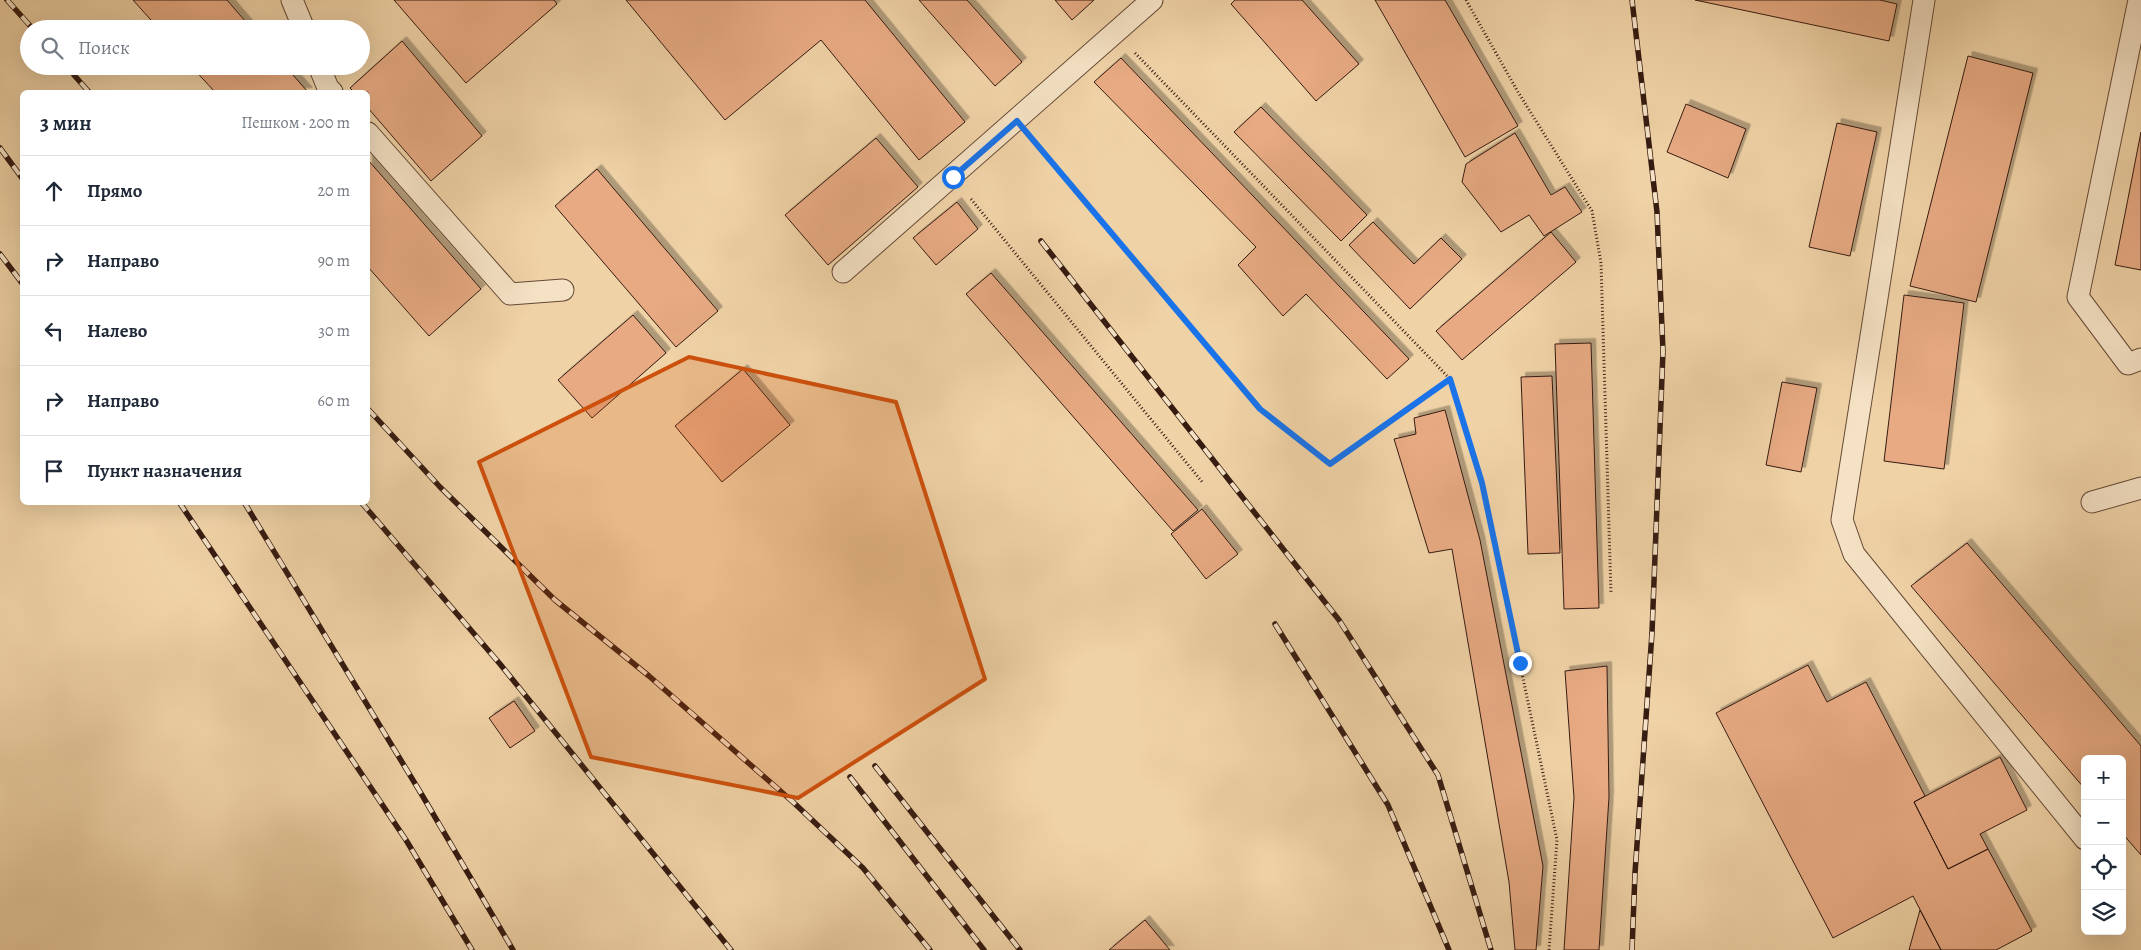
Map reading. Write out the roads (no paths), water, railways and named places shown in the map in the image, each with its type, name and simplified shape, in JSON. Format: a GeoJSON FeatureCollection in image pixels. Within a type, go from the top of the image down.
{"type":"FeatureCollection","features":[{"type":"Feature","properties":{"kind":"lane"},"geometry":{"type":"LineString","coordinates":[[292,0],[300,20]]}},
{"type":"Feature","properties":{"kind":"lane"},"geometry":{"type":"LineString","coordinates":[[843,272],[1017,121],[1152,0]]}},
{"type":"Feature","properties":{"kind":"lane"},"geometry":{"type":"LineString","coordinates":[[1924,0],[1842,520],[1854,554],[2081,834]]}},
{"type":"Feature","properties":{"kind":"lane"},"geometry":{"type":"LineString","coordinates":[[2139,0],[2078,297],[2128,364],[2141,359]]}},
{"type":"Feature","properties":{"kind":"lane"},"geometry":{"type":"LineString","coordinates":[[323,75],[330,90]]}},
{"type":"Feature","properties":{"kind":"lane"},"geometry":{"type":"LineString","coordinates":[[370,134],[510,294],[563,290]]}},
{"type":"Feature","properties":{"kind":"lane"},"geometry":{"type":"LineString","coordinates":[[2092,502],[2141,488]]}},
{"type":"Feature","properties":{"kind":"railway"},"geometry":{"type":"LineString","coordinates":[[7,0],[25,20]]}},
{"type":"Feature","properties":{"kind":"railway"},"geometry":{"type":"LineString","coordinates":[[1632,0],[1657,212],[1663,351],[1652,633],[1635,873],[1632,950]]}},
{"type":"Feature","properties":{"kind":"railway"},"geometry":{"type":"LineString","coordinates":[[74,75],[87,90]]}},
{"type":"Feature","properties":{"kind":"railway"},"geometry":{"type":"LineString","coordinates":[[0,148],[20,175]]}},
{"type":"Feature","properties":{"kind":"railway"},"geometry":{"type":"LineString","coordinates":[[1041,241],[1339,620],[1438,775],[1491,950]]}},
{"type":"Feature","properties":{"kind":"railway"},"geometry":{"type":"LineString","coordinates":[[0,254],[20,280]]}},
{"type":"Feature","properties":{"kind":"railway"},"geometry":{"type":"LineString","coordinates":[[370,411],[440,487],[555,600],[649,676],[793,802],[863,868],[930,950]]}},
{"type":"Feature","properties":{"kind":"railway"},"geometry":{"type":"LineString","coordinates":[[181,505],[406,840],[472,950]]}},
{"type":"Feature","properties":{"kind":"railway"},"geometry":{"type":"LineString","coordinates":[[246,505],[422,795],[513,950]]}},
{"type":"Feature","properties":{"kind":"railway"},"geometry":{"type":"LineString","coordinates":[[364,505],[500,664],[731,950]]}},
{"type":"Feature","properties":{"kind":"railway"},"geometry":{"type":"LineString","coordinates":[[1275,624],[1388,805],[1449,950]]}},
{"type":"Feature","properties":{"kind":"railway"},"geometry":{"type":"LineString","coordinates":[[875,766],[1020,950]]}},
{"type":"Feature","properties":{"kind":"railway"},"geometry":{"type":"LineString","coordinates":[[850,777],[984,950]]}}]}
